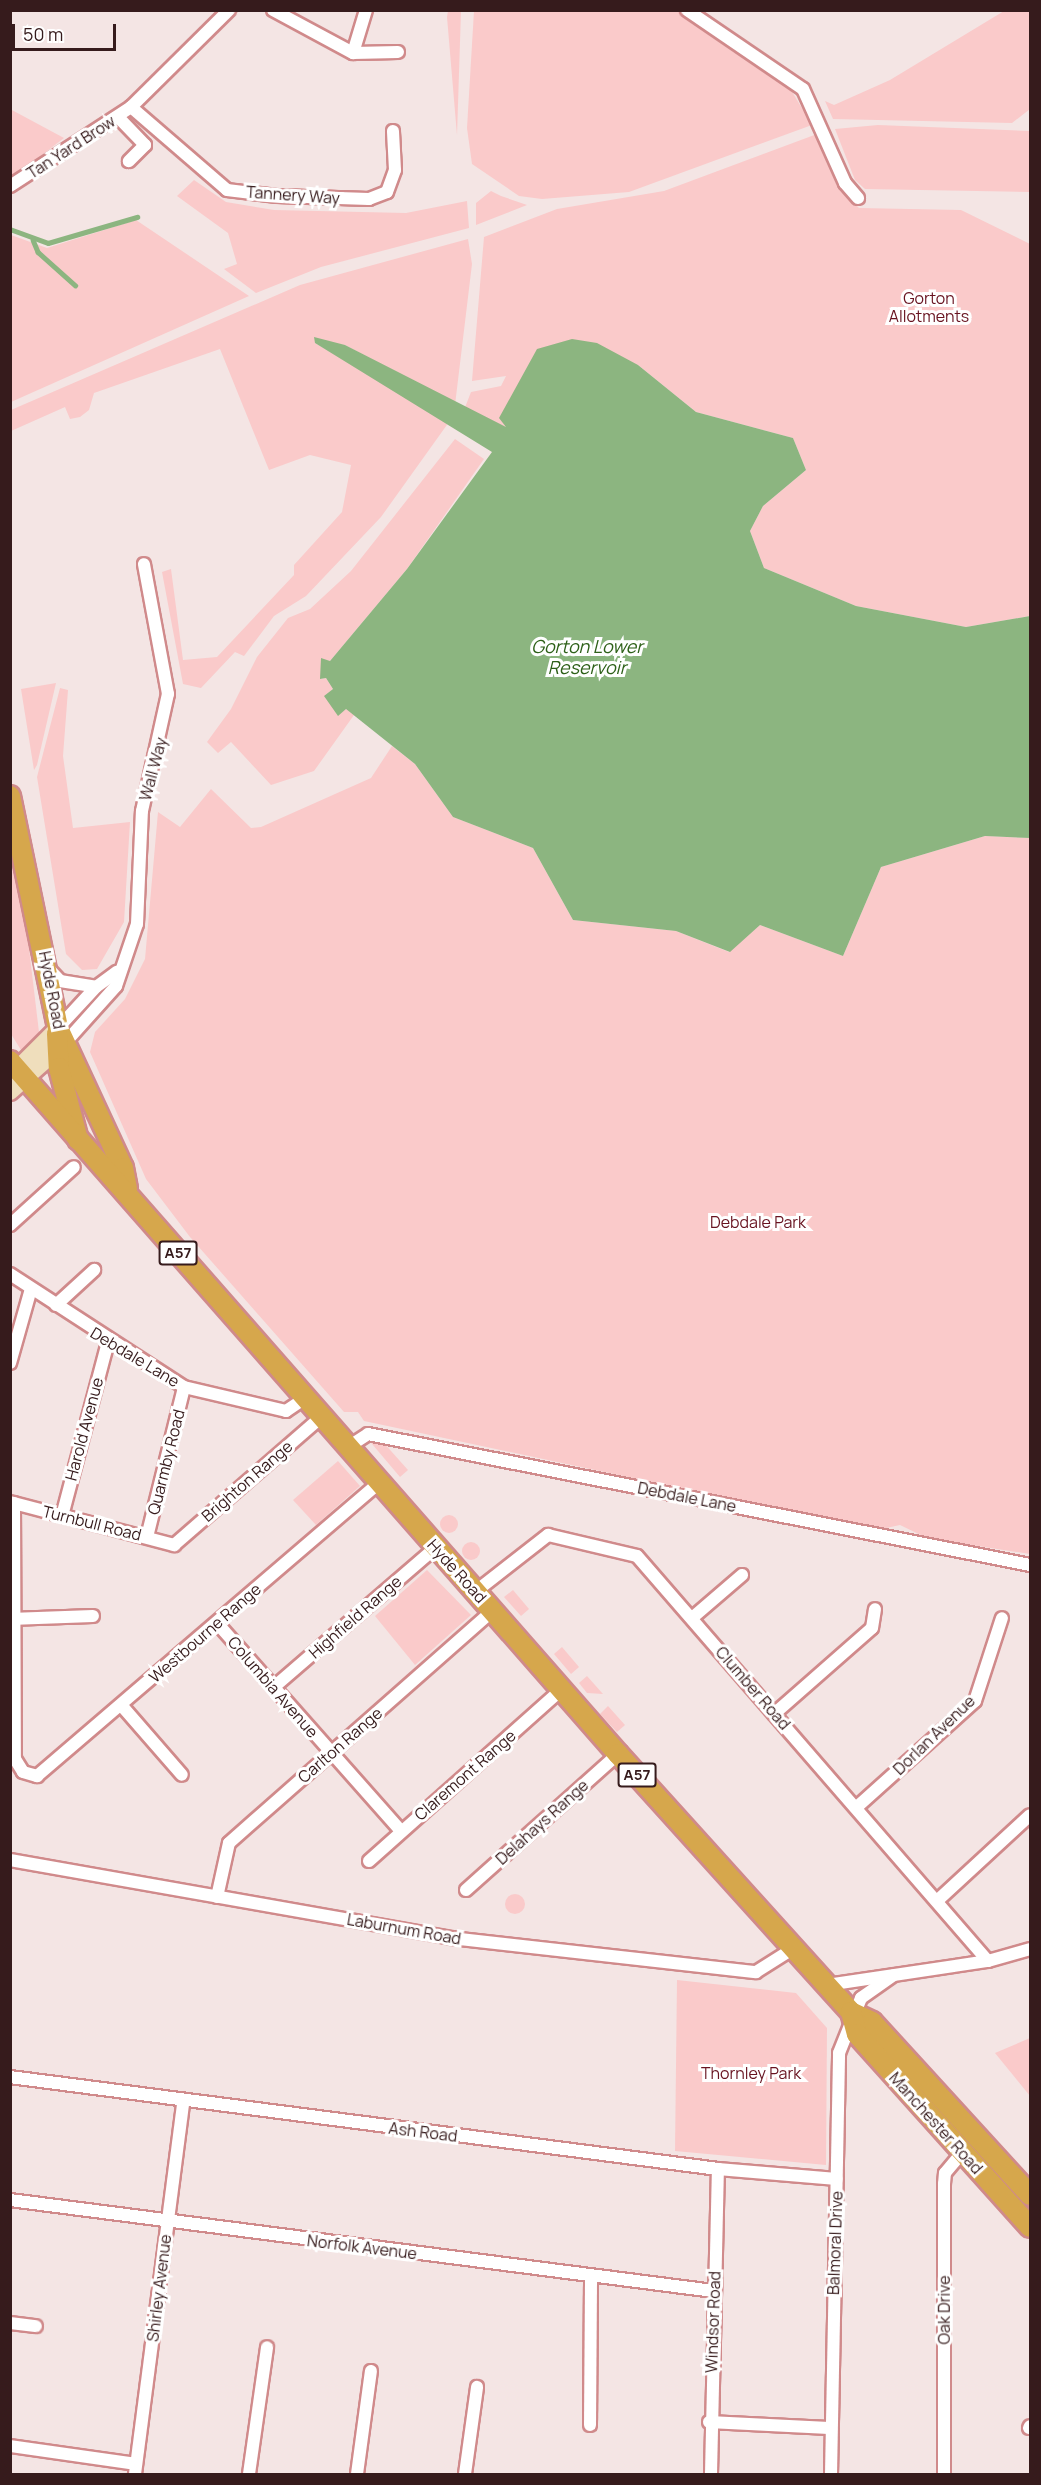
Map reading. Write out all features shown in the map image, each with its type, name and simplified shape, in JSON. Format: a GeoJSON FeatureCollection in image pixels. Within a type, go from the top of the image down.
{"type":"FeatureCollection","features":[{"type":"Feature","properties":{"kind":"highway","name":"Hyde Road"},"geometry":{"type":"LineString","coordinates":[[10,796],[11,818],[23,838],[36,913],[56,979],[59,1041],[123,1168],[127,1189]]}},
{"type":"Feature","properties":{"kind":"highway","name":"A57"},"geometry":{"type":"LineString","coordinates":[[59,1041],[78,1143]]}},
{"type":"Feature","properties":{"kind":"highway","name":"Hyde Road"},"geometry":{"type":"LineString","coordinates":[[14,1074],[78,1143],[127,1189],[304,1398],[618,1754],[794,1948]]}},
{"type":"Feature","properties":{"kind":"highway","name":"Manchester Road"},"geometry":{"type":"LineString","coordinates":[[794,1948],[851,2012],[872,2022],[1030,2196]]}},
{"type":"Feature","properties":{"kind":"highway","name":"Manchester Road"},"geometry":{"type":"LineString","coordinates":[[851,2012],[857,2034],[1030,2227]]}},
{"type":"Feature","properties":{"kind":"main road","name":"Wall Way"},"geometry":{"type":"LineString","coordinates":[[14,1074],[59,1041]]}},
{"type":"Feature","properties":{"kind":"main road","name":"Wall Way"},"geometry":{"type":"LineString","coordinates":[[14,1074],[59,1041]]}},
{"type":"Feature","properties":{"kind":"street","name":"Tan Yard Brow"},"geometry":{"type":"LineString","coordinates":[[10,186],[131,107],[229,10]]}},
{"type":"Feature","properties":{"kind":"street"},"geometry":{"type":"LineString","coordinates":[[273,10],[353,53],[398,52]]}},
{"type":"Feature","properties":{"kind":"street"},"geometry":{"type":"LineString","coordinates":[[353,53],[366,10]]}},
{"type":"Feature","properties":{"kind":"street"},"geometry":{"type":"LineString","coordinates":[[687,10],[803,89],[837,165],[858,198]]}},
{"type":"Feature","properties":{"kind":"street","name":"Tannery Way"},"geometry":{"type":"LineString","coordinates":[[131,107],[227,190],[277,196],[369,199],[387,192],[396,170],[393,131]]}},
{"type":"Feature","properties":{"kind":"street"},"geometry":{"type":"LineString","coordinates":[[118,117],[145,145],[129,161]]}},
{"type":"Feature","properties":{"kind":"street","name":"Wall Way"},"geometry":{"type":"LineString","coordinates":[[59,1041],[116,986],[117,972],[138,924],[142,811],[168,694],[144,564]]}},
{"type":"Feature","properties":{"kind":"street","name":"Wall Way"},"geometry":{"type":"LineString","coordinates":[[59,1041],[96,987],[117,972]]}},
{"type":"Feature","properties":{"kind":"street"},"geometry":{"type":"LineString","coordinates":[[56,979],[96,987]]}},
{"type":"Feature","properties":{"kind":"street"},"geometry":{"type":"LineString","coordinates":[[10,1225],[74,1167]]}},
{"type":"Feature","properties":{"kind":"street"},"geometry":{"type":"LineString","coordinates":[[56,1305],[94,1270]]}},
{"type":"Feature","properties":{"kind":"street","name":"Debdale Lane"},"geometry":{"type":"LineString","coordinates":[[10,1275],[108,1342],[184,1387],[286,1411],[304,1398]]}},
{"type":"Feature","properties":{"kind":"street"},"geometry":{"type":"LineString","coordinates":[[10,1363],[31,1289]]}},
{"type":"Feature","properties":{"kind":"street","name":"Harold Avenue"},"geometry":{"type":"LineString","coordinates":[[62,1516],[108,1342]]}},
{"type":"Feature","properties":{"kind":"street","name":"Quarmby Road"},"geometry":{"type":"LineString","coordinates":[[147,1537],[184,1387]]}},
{"type":"Feature","properties":{"kind":"street","name":"Brighton Range"},"geometry":{"type":"LineString","coordinates":[[174,1545],[321,1417]]}},
{"type":"Feature","properties":{"kind":"street","name":"Debdale Lane"},"geometry":{"type":"LineString","coordinates":[[348,1447],[368,1434],[1030,1565]]}},
{"type":"Feature","properties":{"kind":"street","name":"Westbourne Range"},"geometry":{"type":"LineString","coordinates":[[11,1619],[15,1759],[28,1776],[46,1773],[379,1483]]}},
{"type":"Feature","properties":{"kind":"street"},"geometry":{"type":"LineString","coordinates":[[12,1502],[11,1619],[93,1616]]}},
{"type":"Feature","properties":{"kind":"street","name":"Turnbull Road"},"geometry":{"type":"LineString","coordinates":[[12,1502],[174,1545]]}},
{"type":"Feature","properties":{"kind":"street","name":"Clumber Road"},"geometry":{"type":"LineString","coordinates":[[475,1592],[536,1541],[566,1536],[637,1556],[774,1714],[858,1806],[988,1961]]}},
{"type":"Feature","properties":{"kind":"street","name":"Highfield Range"},"geometry":{"type":"LineString","coordinates":[[274,1687],[435,1547]]}},
{"type":"Feature","properties":{"kind":"street"},"geometry":{"type":"LineString","coordinates":[[692,1618],[742,1575]]}},
{"type":"Feature","properties":{"kind":"street"},"geometry":{"type":"LineString","coordinates":[[774,1714],[872,1628],[875,1609]]}},
{"type":"Feature","properties":{"kind":"street","name":"Carlton Range"},"geometry":{"type":"LineString","coordinates":[[217,1897],[229,1843],[492,1611]]}},
{"type":"Feature","properties":{"kind":"street","name":"Dorlan Avenue"},"geometry":{"type":"LineString","coordinates":[[858,1806],[975,1701],[1002,1618]]}},
{"type":"Feature","properties":{"kind":"street","name":"Columbia Avenue"},"geometry":{"type":"LineString","coordinates":[[217,1623],[401,1831]]}},
{"type":"Feature","properties":{"kind":"street","name":"Claremont Range"},"geometry":{"type":"LineString","coordinates":[[369,1861],[561,1690]]}},
{"type":"Feature","properties":{"kind":"street"},"geometry":{"type":"LineString","coordinates":[[122,1706],[182,1775]]}},
{"type":"Feature","properties":{"kind":"street","name":"Delahays Range"},"geometry":{"type":"LineString","coordinates":[[466,1890],[618,1754]]}},
{"type":"Feature","properties":{"kind":"street"},"geometry":{"type":"LineString","coordinates":[[938,1900],[1030,1815]]}},
{"type":"Feature","properties":{"kind":"street","name":"Laburnum Road"},"geometry":{"type":"LineString","coordinates":[[10,1860],[451,1938],[756,1972],[794,1948]]}},
{"type":"Feature","properties":{"kind":"street"},"geometry":{"type":"LineString","coordinates":[[827,1985],[988,1961],[1030,1949]]}},
{"type":"Feature","properties":{"kind":"street"},"geometry":{"type":"LineString","coordinates":[[851,2012],[872,1987],[893,1976]]}},
{"type":"Feature","properties":{"kind":"street","name":"Balmoral Drive"},"geometry":{"type":"LineString","coordinates":[[831,2475],[829,2428],[839,2054],[851,2012]]}},
{"type":"Feature","properties":{"kind":"street","name":"Ash Road"},"geometry":{"type":"LineString","coordinates":[[10,2077],[183,2102],[718,2169],[837,2180]]}},
{"type":"Feature","properties":{"kind":"street","name":"Shirley Avenue"},"geometry":{"type":"LineString","coordinates":[[136,2469],[183,2102]]}},
{"type":"Feature","properties":{"kind":"street","name":"Oak Drive"},"geometry":{"type":"LineString","coordinates":[[944,2475],[944,2184],[945,2173],[962,2153]]}},
{"type":"Feature","properties":{"kind":"street","name":"Windsor Road"},"geometry":{"type":"LineString","coordinates":[[711,2475],[709,2422],[718,2169]]}},
{"type":"Feature","properties":{"kind":"street","name":"Norfolk Avenue"},"geometry":{"type":"LineString","coordinates":[[10,2200],[714,2291]]}},
{"type":"Feature","properties":{"kind":"street"},"geometry":{"type":"LineString","coordinates":[[590,2425],[591,2276]]}},
{"type":"Feature","properties":{"kind":"street"},"geometry":{"type":"LineString","coordinates":[[10,2323],[36,2326]]}},
{"type":"Feature","properties":{"kind":"street"},"geometry":{"type":"LineString","coordinates":[[249,2475],[267,2347]]}},
{"type":"Feature","properties":{"kind":"street"},"geometry":{"type":"LineString","coordinates":[[357,2475],[371,2371]]}},
{"type":"Feature","properties":{"kind":"street"},"geometry":{"type":"LineString","coordinates":[[465,2475],[477,2387]]}},
{"type":"Feature","properties":{"kind":"street"},"geometry":{"type":"LineString","coordinates":[[709,2422],[829,2428]]}},
{"type":"Feature","properties":{"kind":"street"},"geometry":{"type":"LineString","coordinates":[[10,2446],[136,2469]]}},
{"type":"Feature","properties":{"kind":"green space"},"geometry":{"type":"Polygon","coordinates":[[[448,11],[461,11],[457,135],[447,17],[448,11]]]}},
{"type":"Feature","properties":{"kind":"green space"},"geometry":{"type":"Polygon","coordinates":[[[474,11],[678,11],[764,66],[791,90],[812,125],[629,192],[542,199],[519,196],[472,164],[467,128],[474,11]]]}},
{"type":"Feature","properties":{"kind":"green space"},"geometry":{"type":"Polygon","coordinates":[[[1004,11],[1030,11],[1030,109],[1012,123],[833,119],[825,101],[834,105],[890,80],[1004,11]]]}},
{"type":"Feature","properties":{"kind":"green space"},"geometry":{"type":"Polygon","coordinates":[[[10,109],[64,138],[12,178],[10,175],[10,109]]]}},
{"type":"Feature","properties":{"kind":"green space"},"geometry":{"type":"Polygon","coordinates":[[[878,125],[1030,131],[1030,192],[865,189],[855,180],[835,129],[878,125]]]}},
{"type":"Feature","properties":{"kind":"green space","name":"Gorton Allotments"},"geometry":{"type":"Polygon","coordinates":[[[817,134],[837,186],[859,208],[961,210],[1030,244],[1030,616],[966,627],[856,606],[764,568],[750,531],[763,506],[806,470],[793,438],[696,412],[638,365],[506,427],[464,410],[471,392],[501,386],[506,376],[472,381],[484,237],[557,209],[664,191],[817,134]]]}},
{"type":"Feature","properties":{"kind":"green space"},"geometry":{"type":"Polygon","coordinates":[[[194,180],[226,202],[274,210],[406,213],[467,201],[469,228],[321,267],[256,293],[224,269],[237,264],[228,233],[177,196],[194,180]]]}},
{"type":"Feature","properties":{"kind":"green space"},"geometry":{"type":"Polygon","coordinates":[[[491,191],[527,205],[476,225],[476,203],[491,191]]]}},
{"type":"Feature","properties":{"kind":"green space"},"geometry":{"type":"Polygon","coordinates":[[[136,220],[249,296],[11,402],[11,235],[47,248],[136,220]]]}},
{"type":"Feature","properties":{"kind":"green space"},"geometry":{"type":"Polygon","coordinates":[[[468,239],[472,264],[455,405],[345,345],[315,343],[449,422],[381,517],[306,596],[274,616],[244,656],[235,652],[201,688],[183,684],[162,572],[171,569],[183,660],[217,657],[294,575],[294,565],[342,512],[351,465],[310,455],[269,470],[220,349],[94,393],[89,410],[80,417],[70,419],[65,407],[11,431],[11,410],[300,285],[468,239]]]}},
{"type":"Feature","properties":{"kind":"green space"},"geometry":{"type":"Polygon","coordinates":[[[455,439],[484,459],[407,569],[330,661],[321,659],[321,679],[326,678],[333,689],[325,696],[338,715],[346,709],[354,715],[314,771],[271,785],[231,742],[218,753],[207,742],[231,709],[257,657],[288,618],[310,609],[351,571],[455,439]]]}},
{"type":"Feature","properties":{"kind":"green space"},"geometry":{"type":"Polygon","coordinates":[[[56,683],[37,765],[34,770],[21,689],[56,683]]]}},
{"type":"Feature","properties":{"kind":"green space"},"geometry":{"type":"Polygon","coordinates":[[[60,688],[68,690],[63,756],[73,828],[130,822],[124,922],[97,969],[82,970],[66,954],[37,777],[60,688]]]}},
{"type":"Feature","properties":{"kind":"green space","name":"Debdale Park"},"geometry":{"type":"Polygon","coordinates":[[[392,746],[415,764],[453,817],[533,848],[573,920],[676,931],[729,952],[760,925],[843,956],[881,867],[985,836],[1030,838],[1030,1554],[927,1538],[900,1525],[877,1530],[364,1421],[358,1412],[344,1412],[190,1237],[146,1179],[90,1052],[95,1032],[125,999],[145,959],[158,812],[180,827],[211,789],[251,828],[261,827],[371,778],[392,746]]]}},
{"type":"Feature","properties":{"kind":"green space"},"geometry":{"type":"Polygon","coordinates":[[[11,840],[16,840],[39,1032],[21,1050],[11,1034],[11,840]]]}},
{"type":"Feature","properties":{"kind":"green space"},"geometry":{"type":"Polygon","coordinates":[[[367,1438],[383,1442],[408,1470],[400,1477],[367,1438]]]}},
{"type":"Feature","properties":{"kind":"green space"},"geometry":{"type":"Polygon","coordinates":[[[338,1461],[360,1486],[316,1525],[293,1500],[338,1461]]]}},
{"type":"Feature","properties":{"kind":"green space"},"geometry":{"type":"Polygon","coordinates":[[[449,1515],[455,1518],[458,1524],[455,1530],[449,1533],[443,1530],[440,1524],[443,1518],[449,1515]]]}},
{"type":"Feature","properties":{"kind":"green space"},"geometry":{"type":"Polygon","coordinates":[[[471,1542],[478,1544],[480,1551],[478,1558],[471,1560],[464,1558],[462,1551],[464,1544],[471,1542]]]}},
{"type":"Feature","properties":{"kind":"green space"},"geometry":{"type":"Polygon","coordinates":[[[427,1570],[471,1615],[415,1665],[375,1616],[427,1570]]]}},
{"type":"Feature","properties":{"kind":"green space"},"geometry":{"type":"Polygon","coordinates":[[[513,1590],[529,1609],[521,1616],[504,1597],[513,1590]]]}},
{"type":"Feature","properties":{"kind":"green space"},"geometry":{"type":"Polygon","coordinates":[[[562,1647],[579,1667],[571,1674],[554,1654],[562,1647]]]}},
{"type":"Feature","properties":{"kind":"green space"},"geometry":{"type":"Polygon","coordinates":[[[587,1676],[603,1694],[587,1693],[579,1683],[587,1676]]]}},
{"type":"Feature","properties":{"kind":"green space"},"geometry":{"type":"Polygon","coordinates":[[[608,1706],[625,1725],[617,1732],[600,1714],[608,1706]]]}},
{"type":"Feature","properties":{"kind":"green space"},"geometry":{"type":"Polygon","coordinates":[[[515,1894],[522,1897],[525,1904],[522,1911],[515,1914],[508,1911],[505,1904],[508,1897],[515,1894]]]}},
{"type":"Feature","properties":{"kind":"green space","name":"Thornley Park"},"geometry":{"type":"Polygon","coordinates":[[[677,1980],[796,1993],[827,2028],[826,2165],[675,2151],[677,1980]]]}},
{"type":"Feature","properties":{"kind":"green space"},"geometry":{"type":"Polygon","coordinates":[[[1030,2038],[1030,2096],[995,2053],[1030,2038]]]}},
{"type":"Feature","properties":{"kind":"water","name":"Gorton Lower Reservoir"},"geometry":{"type":"Polygon","coordinates":[[[314,337],[345,345],[506,427],[499,418],[537,349],[572,339],[597,343],[638,365],[696,412],[793,438],[806,470],[763,506],[750,531],[764,568],[856,606],[966,627],[1030,616],[1030,838],[985,836],[881,867],[843,956],[760,925],[730,952],[676,931],[573,920],[533,848],[453,817],[415,764],[346,709],[338,716],[324,696],[333,689],[326,678],[320,679],[321,658],[330,661],[407,569],[492,452],[315,343],[314,337]]]}},
{"type":"Feature","properties":{"kind":"waterway"},"geometry":{"type":"LineString","coordinates":[[10,229],[48,243],[137,217]]}},
{"type":"Feature","properties":{"kind":"waterway"},"geometry":{"type":"LineString","coordinates":[[33,240],[38,252],[75,285]]}}]}
